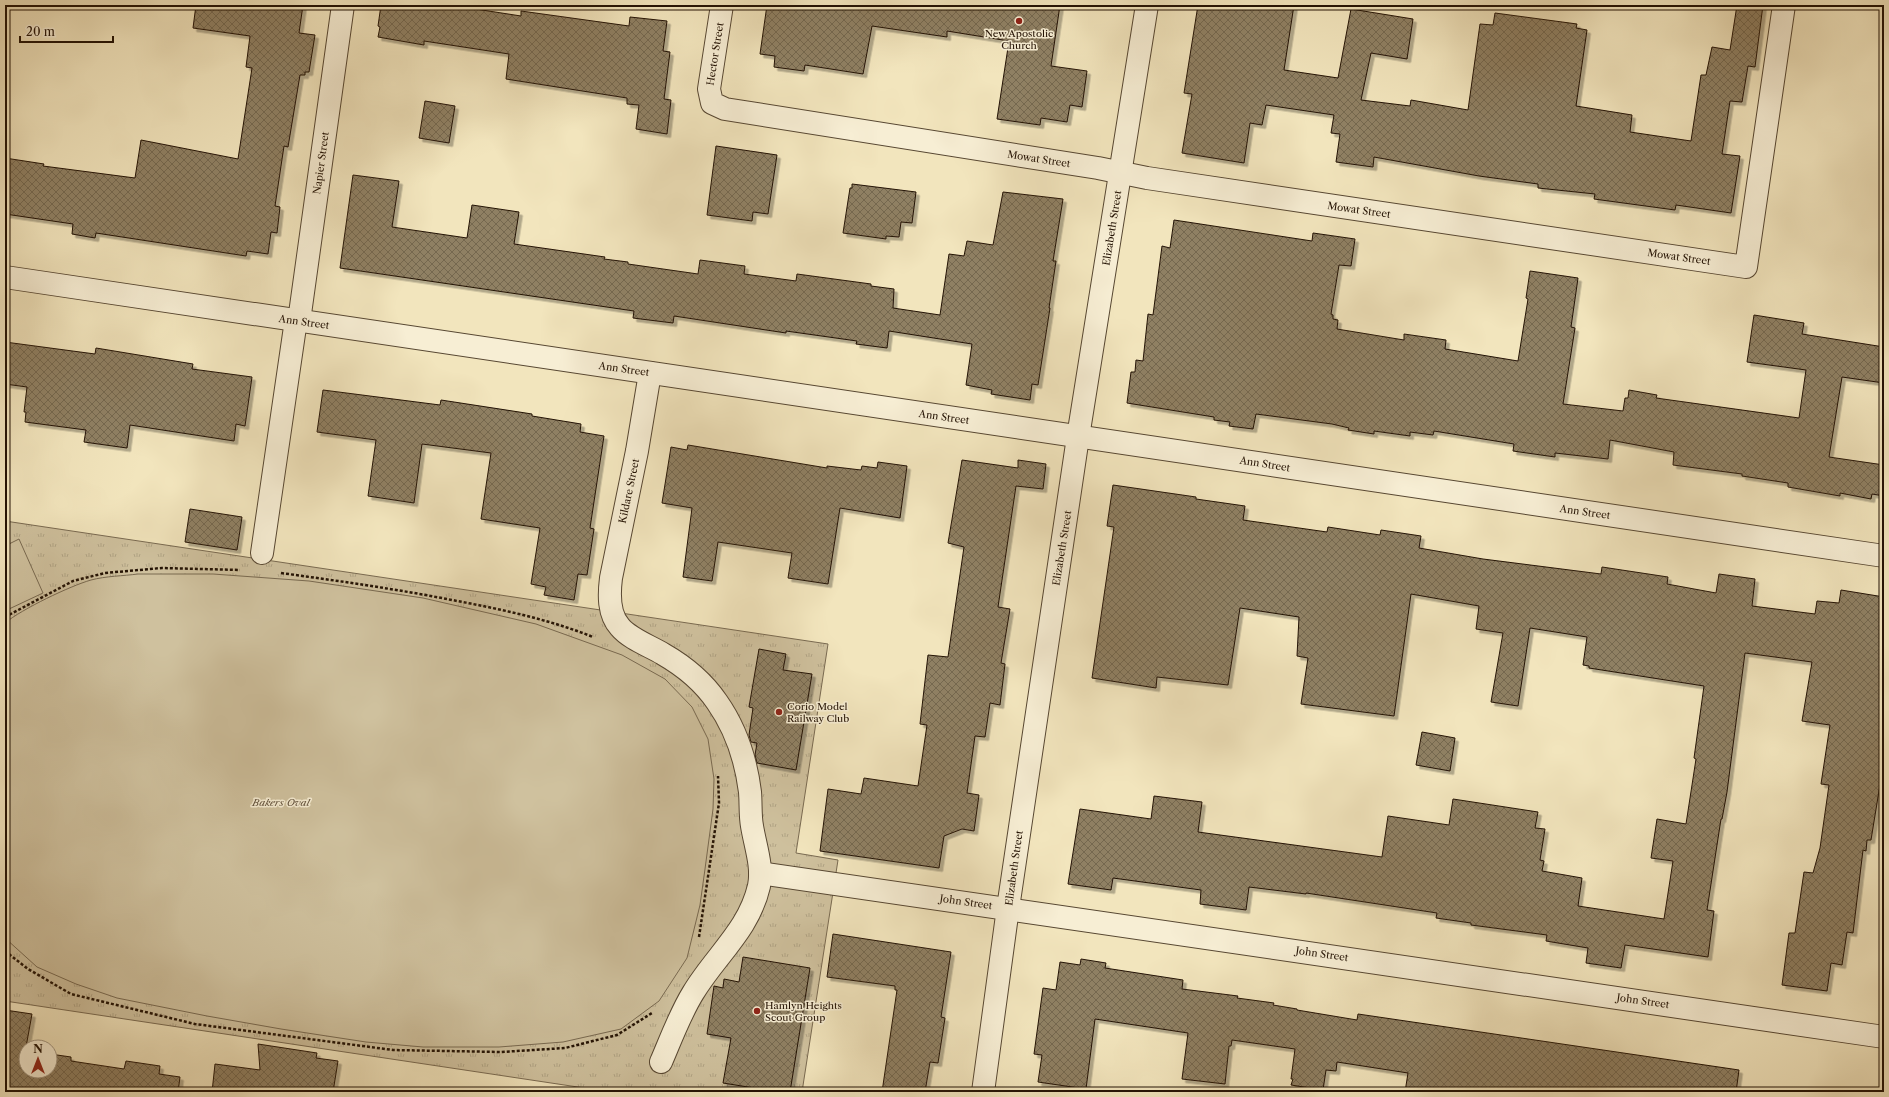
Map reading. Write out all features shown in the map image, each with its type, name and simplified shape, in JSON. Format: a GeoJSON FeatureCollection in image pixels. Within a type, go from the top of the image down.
{"type":"FeatureCollection","features":[{"type":"Feature","properties":{"kind":"street","name":"Napier Street"},"geometry":{"type":"LineString","coordinates":[[262,553],[343,5]]}},
{"type":"Feature","properties":{"kind":"street","name":"Hector Street"},"geometry":{"type":"LineString","coordinates":[[712,103],[709,89],[722,5]]}},
{"type":"Feature","properties":{"kind":"street","name":"Elizabeth Street"},"geometry":{"type":"LineString","coordinates":[[983,1092],[1008,908],[1078,437],[1147,5]]}},
{"type":"Feature","properties":{"kind":"street","name":"Mowat Street"},"geometry":{"type":"LineString","coordinates":[[712,103],[725,109],[1121,173],[1746,267],[1784,5]]}},
{"type":"Feature","properties":{"kind":"street","name":"Ann Street"},"geometry":{"type":"LineString","coordinates":[[5,277],[1884,556]]}},
{"type":"Feature","properties":{"kind":"street","name":"Kildare Street"},"geometry":{"type":"LineString","coordinates":[[650,373],[637,451],[611,578],[611,609],[615,620],[621,629],[686,670],[714,698],[725,715],[743,757],[750,793],[752,826],[760,873]]}},
{"type":"Feature","properties":{"kind":"street","name":"John Street"},"geometry":{"type":"LineString","coordinates":[[760,873],[1884,1037]]}},
{"type":"Feature","properties":{"kind":"street"},"geometry":{"type":"LineString","coordinates":[[661,1062],[692,994],[704,976],[734,939],[747,919],[756,894],[760,873]]}},
{"type":"Feature","properties":{"kind":"path"},"geometry":{"type":"LineString","coordinates":[[5,617],[73,581],[105,573],[162,568],[247,570]]}},
{"type":"Feature","properties":{"kind":"path"},"geometry":{"type":"LineString","coordinates":[[278,573],[388,588],[497,608],[574,630],[595,638]]}},
{"type":"Feature","properties":{"kind":"path"},"geometry":{"type":"LineString","coordinates":[[696,943],[699,936],[719,803],[718,775]]}},
{"type":"Feature","properties":{"kind":"path"},"geometry":{"type":"LineString","coordinates":[[5,951],[28,969],[70,994],[195,1024],[393,1050],[501,1052],[565,1048],[616,1035],[655,1011]]}},
{"type":"Feature","properties":{"kind":"green space","name":"Bakers Oval"},"geometry":{"type":"Polygon","coordinates":[[[5,521],[828,644],[796,853],[838,860],[802,1092],[611,1092],[5,1001],[5,521]]]}},
{"type":"Feature","properties":{"kind":"green space"},"geometry":{"type":"Polygon","coordinates":[[[19,539],[43,593],[9,609],[5,600],[5,546],[19,539]]]}},
{"type":"Feature","properties":{"kind":"green space","name":"Bakers Oval"},"geometry":{"type":"Polygon","coordinates":[[[138,574],[213,574],[309,581],[423,598],[536,624],[622,655],[665,679],[692,707],[708,739],[714,779],[713,809],[700,905],[687,958],[659,1001],[621,1029],[563,1042],[499,1047],[423,1047],[366,1042],[281,1029],[117,998],[76,984],[37,967],[5,938],[5,623],[34,605],[82,583],[103,578],[138,574]]]}},
{"type":"Feature","properties":{"kind":"building"},"geometry":{"type":"Polygon","coordinates":[[[196,5],[303,5],[299,33],[315,35],[309,72],[305,72],[305,75],[300,75],[288,147],[284,146],[275,206],[280,207],[277,233],[271,232],[268,254],[247,251],[246,256],[96,233],[95,238],[72,234],[73,224],[5,214],[5,158],[44,164],[43,166],[135,178],[141,140],[238,159],[252,68],[246,67],[250,36],[193,28],[196,5]]]}},
{"type":"Feature","properties":{"kind":"building"},"geometry":{"type":"Polygon","coordinates":[[[381,5],[469,5],[469,8],[521,16],[521,11],[629,26],[630,17],[667,21],[663,51],[670,52],[664,99],[671,100],[667,134],[636,129],[639,105],[627,104],[627,98],[506,79],[509,54],[424,41],[424,45],[378,37],[381,5]]]}},
{"type":"Feature","properties":{"kind":"building"},"geometry":{"type":"Polygon","coordinates":[[[767,5],[1060,5],[1051,66],[1087,71],[1082,107],[1070,105],[1067,122],[1041,118],[1040,125],[997,119],[1009,41],[947,31],[947,37],[872,26],[863,74],[805,65],[804,71],[774,67],[775,56],[760,54],[767,5]]]}},
{"type":"Feature","properties":{"kind":"building"},"geometry":{"type":"Polygon","coordinates":[[[1198,5],[1294,5],[1284,70],[1338,78],[1351,9],[1413,19],[1407,59],[1371,53],[1361,100],[1410,106],[1411,100],[1468,110],[1480,24],[1493,25],[1495,13],[1577,24],[1576,28],[1587,30],[1576,106],[1632,115],[1630,132],[1691,141],[1701,75],[1706,75],[1712,47],[1730,50],[1737,5],[1763,5],[1755,67],[1748,66],[1742,102],[1730,101],[1722,154],[1740,156],[1731,213],[1676,205],[1675,210],[1594,199],[1595,194],[1538,188],[1538,184],[1479,176],[1374,157],[1373,167],[1336,162],[1340,134],[1331,133],[1334,115],[1266,105],[1262,125],[1250,123],[1244,163],[1182,153],[1192,94],[1184,93],[1198,5]]]}},
{"type":"Feature","properties":{"kind":"building"},"geometry":{"type":"Polygon","coordinates":[[[425,101],[455,106],[449,143],[419,138],[425,101]]]}},
{"type":"Feature","properties":{"kind":"building"},"geometry":{"type":"Polygon","coordinates":[[[716,146],[777,155],[768,214],[753,212],[752,221],[707,215],[716,146]]]}},
{"type":"Feature","properties":{"kind":"building"},"geometry":{"type":"Polygon","coordinates":[[[353,175],[399,181],[392,227],[467,238],[472,205],[519,212],[514,244],[605,257],[604,259],[628,262],[628,264],[698,274],[700,260],[745,266],[744,274],[796,281],[797,274],[871,284],[871,286],[894,289],[893,308],[940,315],[949,254],[964,256],[967,241],[993,245],[1003,192],[1063,199],[1053,261],[1056,261],[1038,385],[1032,384],[1030,400],[991,394],[992,390],[966,385],[972,344],[889,331],[887,348],[856,344],[857,341],[786,331],[786,333],[674,316],[673,323],[633,318],[634,311],[340,268],[353,175]]]}},
{"type":"Feature","properties":{"kind":"building"},"geometry":{"type":"Polygon","coordinates":[[[852,184],[916,192],[912,223],[901,222],[899,237],[886,236],[886,239],[843,233],[850,188],[852,188],[852,184]]]}},
{"type":"Feature","properties":{"kind":"building"},"geometry":{"type":"Polygon","coordinates":[[[1174,220],[1312,241],[1313,233],[1355,239],[1351,266],[1339,265],[1331,314],[1333,315],[1333,319],[1338,320],[1337,329],[1404,340],[1404,334],[1446,340],[1445,349],[1518,361],[1528,299],[1526,298],[1530,271],[1578,278],[1571,327],[1575,328],[1563,404],[1623,411],[1625,398],[1628,398],[1629,390],[1657,395],[1656,398],[1799,418],[1806,370],[1747,362],[1754,315],[1804,323],[1802,334],[1884,347],[1884,383],[1842,377],[1829,457],[1884,465],[1884,496],[1872,494],[1871,499],[1840,493],[1840,496],[1788,487],[1788,483],[1742,476],[1742,474],[1673,465],[1674,452],[1610,440],[1608,459],[1555,453],[1555,457],[1513,451],[1514,444],[1434,431],[1433,435],[1410,432],[1410,436],[1374,431],[1374,434],[1348,430],[1349,428],[1332,424],[1256,414],[1253,429],[1229,426],[1230,422],[1214,420],[1214,417],[1127,403],[1131,372],[1135,372],[1136,360],[1143,361],[1148,314],[1153,315],[1162,246],[1170,248],[1174,220]]]}},
{"type":"Feature","properties":{"kind":"building"},"geometry":{"type":"Polygon","coordinates":[[[5,342],[95,354],[96,348],[193,364],[192,369],[252,377],[245,426],[236,424],[234,441],[130,425],[127,448],[84,442],[86,430],[25,422],[26,412],[24,412],[27,387],[5,384],[5,342]]]}},
{"type":"Feature","properties":{"kind":"building"},"geometry":{"type":"Polygon","coordinates":[[[323,390],[440,405],[441,400],[532,414],[532,416],[581,424],[580,432],[604,436],[590,528],[594,529],[587,575],[578,574],[574,600],[544,595],[546,587],[531,584],[540,528],[481,519],[491,453],[422,444],[414,503],[368,496],[376,440],[317,432],[323,390]]]}},
{"type":"Feature","properties":{"kind":"building"},"geometry":{"type":"Polygon","coordinates":[[[688,445],[827,468],[827,466],[861,470],[862,466],[877,468],[878,462],[907,466],[900,518],[840,508],[828,584],[788,578],[792,553],[718,542],[712,581],[683,577],[692,508],[662,503],[671,447],[687,450],[688,445]]]}},
{"type":"Feature","properties":{"kind":"building"},"geometry":{"type":"Polygon","coordinates":[[[962,460],[1018,468],[1018,460],[1046,464],[1043,489],[1016,486],[998,607],[1010,609],[1001,663],[1005,664],[1000,705],[990,703],[985,737],[975,736],[967,793],[979,795],[974,831],[962,829],[944,836],[939,868],[820,851],[828,789],[861,794],[864,778],[918,786],[927,725],[920,724],[928,655],[948,657],[964,547],[948,543],[962,460]]]}},
{"type":"Feature","properties":{"kind":"building"},"geometry":{"type":"Polygon","coordinates":[[[1113,485],[1245,506],[1243,520],[1327,532],[1328,527],[1380,535],[1381,530],[1421,536],[1419,548],[1483,559],[1601,574],[1602,567],[1668,577],[1667,584],[1716,593],[1719,574],[1755,579],[1752,606],[1815,614],[1817,601],[1839,603],[1841,590],[1884,597],[1884,760],[1871,840],[1867,840],[1866,851],[1863,850],[1853,933],[1847,932],[1842,965],[1831,963],[1827,991],[1782,985],[1789,933],[1795,933],[1804,872],[1813,873],[1820,848],[1829,785],[1821,784],[1830,725],[1802,721],[1812,662],[1745,653],[1727,792],[1721,819],[1707,910],[1714,911],[1708,957],[1625,945],[1621,968],[1586,963],[1588,948],[1546,941],[1547,935],[1471,925],[1471,923],[1436,918],[1437,913],[1306,893],[1249,887],[1246,910],[1200,904],[1201,890],[1113,878],[1111,890],[1068,884],[1080,809],[1151,819],[1154,796],[1202,802],[1198,832],[1382,857],[1388,816],[1449,825],[1453,799],[1538,812],[1535,828],[1545,829],[1540,860],[1544,861],[1542,871],[1582,878],[1578,906],[1664,919],[1673,861],[1651,858],[1657,819],[1686,824],[1696,759],[1694,758],[1704,686],[1589,668],[1589,666],[1583,665],[1587,637],[1530,628],[1518,706],[1491,702],[1503,633],[1476,629],[1479,606],[1411,594],[1394,716],[1301,704],[1308,658],[1297,656],[1299,617],[1240,608],[1228,685],[1157,677],[1156,688],[1092,678],[1114,527],[1107,526],[1113,485]]]}},
{"type":"Feature","properties":{"kind":"building"},"geometry":{"type":"Polygon","coordinates":[[[190,509],[242,517],[237,550],[185,542],[190,509]]]}},
{"type":"Feature","properties":{"kind":"building","name":"Corio Model Railway Club"},"geometry":{"type":"Polygon","coordinates":[[[759,649],[786,654],[783,670],[812,674],[796,770],[757,763],[755,755],[757,743],[751,742],[749,735],[753,708],[749,707],[759,649]]]}},
{"type":"Feature","properties":{"kind":"building"},"geometry":{"type":"Polygon","coordinates":[[[1422,732],[1455,738],[1450,771],[1416,765],[1422,732]]]}},
{"type":"Feature","properties":{"kind":"building"},"geometry":{"type":"Polygon","coordinates":[[[833,934],[951,952],[941,1017],[945,1018],[938,1063],[930,1062],[925,1092],[882,1092],[897,990],[895,990],[895,986],[827,977],[833,934]]]}},
{"type":"Feature","properties":{"kind":"building","name":"Hamlyn Heights Scout Group"},"geometry":{"type":"Polygon","coordinates":[[[743,957],[810,968],[790,1092],[779,1092],[723,1083],[731,1038],[707,1034],[714,986],[723,988],[724,979],[739,982],[743,957]]]}},
{"type":"Feature","properties":{"kind":"building"},"geometry":{"type":"Polygon","coordinates":[[[1081,959],[1106,963],[1105,968],[1183,980],[1182,989],[1238,996],[1237,998],[1274,1003],[1273,1005],[1297,1010],[1357,1020],[1358,1014],[1739,1070],[1736,1092],[1405,1092],[1408,1073],[1337,1062],[1336,1071],[1326,1070],[1323,1090],[1291,1085],[1293,1079],[1291,1079],[1295,1049],[1232,1040],[1231,1046],[1229,1046],[1225,1084],[1182,1079],[1188,1033],[1095,1019],[1086,1089],[1038,1082],[1042,1055],[1034,1054],[1043,988],[1056,990],[1060,962],[1080,965],[1081,959]]]}},
{"type":"Feature","properties":{"kind":"building"},"geometry":{"type":"Polygon","coordinates":[[[5,1010],[32,1014],[27,1039],[18,1039],[18,1079],[58,1079],[58,1055],[71,1057],[71,1061],[124,1069],[126,1061],[160,1066],[159,1074],[180,1077],[178,1092],[5,1092],[5,1010]]]}},
{"type":"Feature","properties":{"kind":"building"},"geometry":{"type":"Polygon","coordinates":[[[258,1044],[317,1053],[316,1058],[338,1061],[333,1092],[212,1092],[215,1064],[260,1070],[258,1044]]]}},
{"type":"Feature","properties":{"kind":"place","name":"New Apostolic Church"},"geometry":{"type":"Point","coordinates":[1019,21]}},
{"type":"Feature","properties":{"kind":"place","name":"Corio Model Railway Club"},"geometry":{"type":"Point","coordinates":[779,712]}},
{"type":"Feature","properties":{"kind":"place","name":"Hamlyn Heights Scout Group"},"geometry":{"type":"Point","coordinates":[757,1011]}}]}
